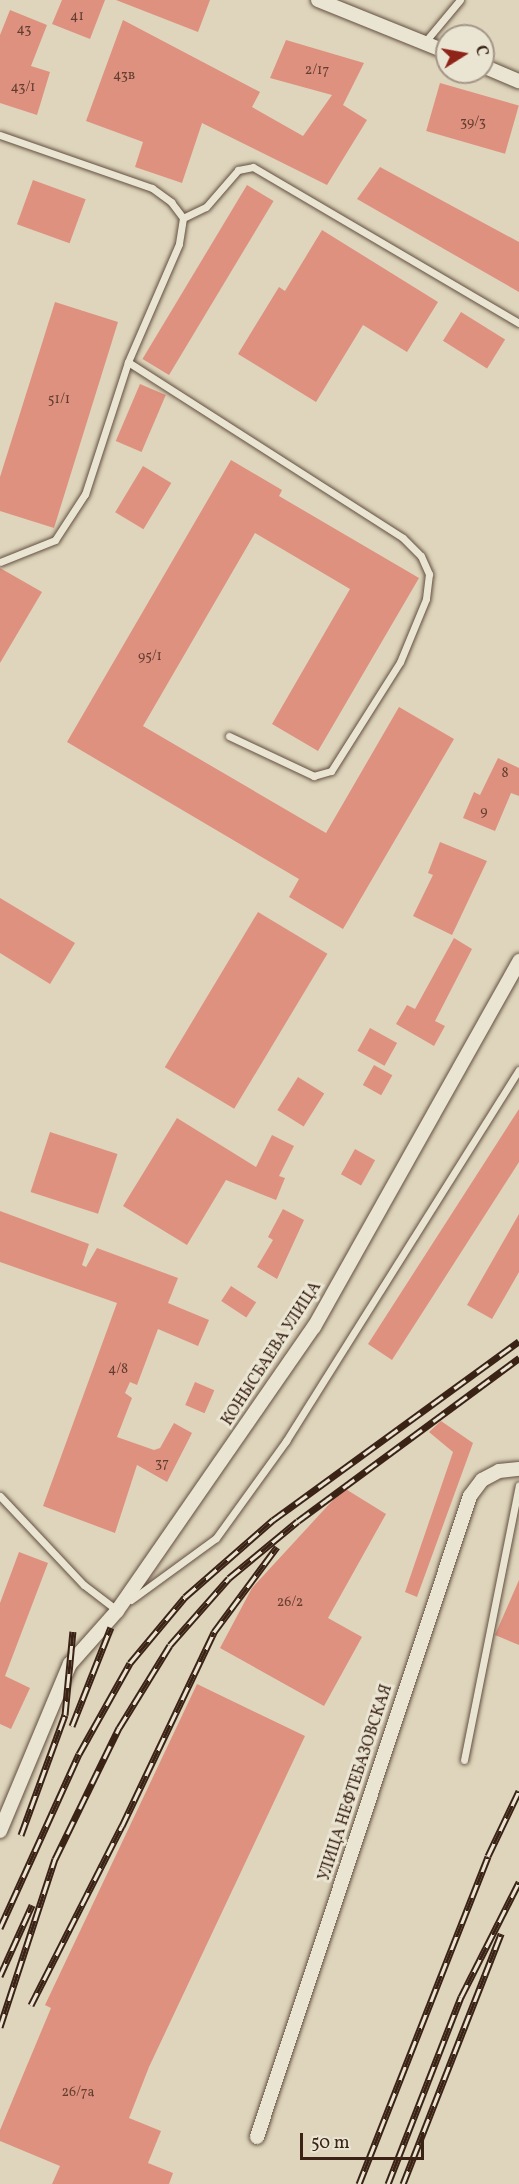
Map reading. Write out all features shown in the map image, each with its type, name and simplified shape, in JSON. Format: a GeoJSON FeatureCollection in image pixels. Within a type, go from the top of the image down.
{"type":"FeatureCollection","features":[{"type":"Feature","properties":{"kind":"street"},"geometry":{"type":"LineString","coordinates":[[318,0],[435,47]]}},
{"type":"Feature","properties":{"kind":"street"},"geometry":{"type":"LineString","coordinates":[[495,71],[519,81]]}},
{"type":"Feature","properties":{"kind":"street","name":"КОНЫСБАЕВА УЛИЦА"},"geometry":{"type":"LineString","coordinates":[[0,1831],[70,1664],[117,1611],[314,1327],[519,962]]}},
{"type":"Feature","properties":{"kind":"street","name":"УЛИЦА НЕФТЕБАЗОВСКАЯ"},"geometry":{"type":"LineString","coordinates":[[257,2137],[470,1497],[482,1480],[500,1471],[519,1469]]}},
{"type":"Feature","properties":{"kind":"lane"},"geometry":{"type":"LineString","coordinates":[[424,43],[460,0]]}},
{"type":"Feature","properties":{"kind":"lane"},"geometry":{"type":"LineString","coordinates":[[0,135],[152,188],[171,202],[183,218],[179,244],[128,362],[85,494],[55,540],[0,562]]}},
{"type":"Feature","properties":{"kind":"lane"},"geometry":{"type":"LineString","coordinates":[[183,218],[206,207],[238,170],[253,167],[519,323]]}},
{"type":"Feature","properties":{"kind":"lane"},"geometry":{"type":"LineString","coordinates":[[128,362],[403,538],[421,556],[429,574],[426,599],[400,662],[331,771],[314,776],[229,736]]}},
{"type":"Feature","properties":{"kind":"lane"},"geometry":{"type":"LineString","coordinates":[[0,1496],[84,1585],[117,1611],[157,1578],[216,1538],[286,1441],[519,1070]]}},
{"type":"Feature","properties":{"kind":"lane"},"geometry":{"type":"LineString","coordinates":[[464,1760],[519,1485]]}},
{"type":"Feature","properties":{"kind":"building"},"geometry":{"type":"Polygon","coordinates":[[[62,0],[105,0],[90,39],[52,24],[62,0]]]}},
{"type":"Feature","properties":{"kind":"building"},"geometry":{"type":"Polygon","coordinates":[[[116,0],[210,0],[198,32],[116,0]]]}},
{"type":"Feature","properties":{"kind":"building"},"geometry":{"type":"Polygon","coordinates":[[[10,10],[47,25],[31,66],[50,72],[37,115],[0,103],[0,35],[10,10]]]}},
{"type":"Feature","properties":{"kind":"building"},"geometry":{"type":"Polygon","coordinates":[[[123,20],[260,92],[252,107],[303,136],[332,95],[270,78],[286,40],[364,63],[343,105],[367,120],[327,185],[202,123],[182,183],[135,167],[143,142],[86,121],[123,20]]]}},
{"type":"Feature","properties":{"kind":"building"},"geometry":{"type":"Polygon","coordinates":[[[440,84],[519,106],[505,154],[426,131],[440,84]]]}},
{"type":"Feature","properties":{"kind":"building"},"geometry":{"type":"Polygon","coordinates":[[[380,167],[519,242],[519,292],[357,199],[380,167]]]}},
{"type":"Feature","properties":{"kind":"building"},"geometry":{"type":"Polygon","coordinates":[[[33,180],[86,199],[70,243],[17,224],[33,180]]]}},
{"type":"Feature","properties":{"kind":"building"},"geometry":{"type":"Polygon","coordinates":[[[247,185],[274,201],[169,375],[142,359],[247,185]]]}},
{"type":"Feature","properties":{"kind":"building"},"geometry":{"type":"Polygon","coordinates":[[[322,230],[438,302],[407,352],[363,325],[316,402],[238,354],[279,287],[285,291],[322,230]]]}},
{"type":"Feature","properties":{"kind":"building"},"geometry":{"type":"Polygon","coordinates":[[[55,302],[118,322],[54,528],[0,511],[0,477],[55,302]]]}},
{"type":"Feature","properties":{"kind":"building"},"geometry":{"type":"Polygon","coordinates":[[[461,312],[505,340],[487,368],[443,341],[461,312]]]}},
{"type":"Feature","properties":{"kind":"building"},"geometry":{"type":"Polygon","coordinates":[[[140,384],[166,395],[142,452],[116,441],[140,384]]]}},
{"type":"Feature","properties":{"kind":"building"},"geometry":{"type":"Polygon","coordinates":[[[231,460],[282,490],[279,496],[419,578],[318,751],[272,724],[350,589],[255,533],[143,726],[326,833],[399,707],[454,739],[343,929],[289,897],[299,879],[67,742],[231,460]]]}},
{"type":"Feature","properties":{"kind":"building"},"geometry":{"type":"Polygon","coordinates":[[[143,466],[171,483],[143,529],[115,512],[143,466]]]}},
{"type":"Feature","properties":{"kind":"building"},"geometry":{"type":"Polygon","coordinates":[[[0,568],[42,592],[0,663],[0,568]]]}},
{"type":"Feature","properties":{"kind":"building"},"geometry":{"type":"Polygon","coordinates":[[[498,758],[519,768],[519,796],[511,793],[495,831],[463,818],[474,792],[480,795],[498,758]]]}},
{"type":"Feature","properties":{"kind":"building"},"geometry":{"type":"Polygon","coordinates":[[[440,842],[487,861],[452,935],[413,916],[433,875],[428,873],[440,842]]]}},
{"type":"Feature","properties":{"kind":"building"},"geometry":{"type":"Polygon","coordinates":[[[0,898],[75,943],[50,984],[0,953],[0,898]]]}},
{"type":"Feature","properties":{"kind":"building"},"geometry":{"type":"Polygon","coordinates":[[[258,912],[327,954],[234,1109],[165,1067],[258,912]]]}},
{"type":"Feature","properties":{"kind":"building"},"geometry":{"type":"Polygon","coordinates":[[[454,938],[472,949],[435,1021],[445,1026],[434,1046],[396,1024],[407,1005],[415,1009],[454,938]]]}},
{"type":"Feature","properties":{"kind":"building"},"geometry":{"type":"Polygon","coordinates":[[[370,1028],[397,1043],[385,1066],[357,1051],[370,1028]]]}},
{"type":"Feature","properties":{"kind":"building"},"geometry":{"type":"Polygon","coordinates":[[[374,1065],[392,1075],[381,1095],[363,1085],[374,1065]]]}},
{"type":"Feature","properties":{"kind":"building"},"geometry":{"type":"Polygon","coordinates":[[[298,1077],[324,1093],[304,1127],[277,1110],[298,1077]]]}},
{"type":"Feature","properties":{"kind":"building"},"geometry":{"type":"Polygon","coordinates":[[[519,1109],[519,1162],[392,1360],[368,1344],[519,1109]]]}},
{"type":"Feature","properties":{"kind":"building"},"geometry":{"type":"Polygon","coordinates":[[[177,1118],[256,1167],[272,1135],[294,1146],[279,1176],[285,1178],[276,1200],[226,1180],[187,1245],[123,1206],[177,1118]]]}},
{"type":"Feature","properties":{"kind":"building"},"geometry":{"type":"Polygon","coordinates":[[[50,1132],[118,1154],[98,1214],[31,1192],[50,1132]]]}},
{"type":"Feature","properties":{"kind":"building"},"geometry":{"type":"Polygon","coordinates":[[[355,1149],[375,1160],[361,1186],[341,1174],[355,1149]]]}},
{"type":"Feature","properties":{"kind":"building"},"geometry":{"type":"Polygon","coordinates":[[[283,1209],[304,1220],[277,1279],[257,1267],[273,1240],[268,1237],[283,1209]]]}},
{"type":"Feature","properties":{"kind":"building"},"geometry":{"type":"Polygon","coordinates":[[[0,1211],[89,1244],[82,1265],[86,1267],[97,1248],[178,1278],[168,1303],[209,1320],[198,1346],[158,1329],[137,1385],[130,1382],[125,1393],[132,1398],[117,1437],[154,1450],[160,1448],[174,1423],[192,1433],[167,1482],[137,1465],[115,1533],[43,1506],[117,1303],[0,1262],[0,1211]]]}},
{"type":"Feature","properties":{"kind":"building"},"geometry":{"type":"Polygon","coordinates":[[[519,1214],[519,1272],[492,1319],[467,1305],[519,1214]]]}},
{"type":"Feature","properties":{"kind":"building"},"geometry":{"type":"Polygon","coordinates":[[[231,1286],[256,1302],[246,1317],[221,1301],[231,1286]]]}},
{"type":"Feature","properties":{"kind":"building"},"geometry":{"type":"Polygon","coordinates":[[[195,1382],[214,1390],[205,1413],[185,1405],[195,1382]]]}},
{"type":"Feature","properties":{"kind":"building"},"geometry":{"type":"Polygon","coordinates":[[[441,1421],[473,1443],[417,1597],[405,1592],[453,1452],[429,1432],[441,1421]]]}},
{"type":"Feature","properties":{"kind":"building"},"geometry":{"type":"Polygon","coordinates":[[[344,1488],[386,1514],[328,1618],[362,1637],[324,1706],[220,1648],[252,1588],[344,1488]]]}},
{"type":"Feature","properties":{"kind":"building"},"geometry":{"type":"Polygon","coordinates":[[[19,1552],[48,1563],[5,1676],[30,1688],[11,1729],[0,1724],[0,1603],[19,1552]]]}},
{"type":"Feature","properties":{"kind":"building"},"geometry":{"type":"Polygon","coordinates":[[[519,1580],[519,1645],[495,1635],[519,1580]]]}},
{"type":"Feature","properties":{"kind":"building"},"geometry":{"type":"Polygon","coordinates":[[[197,1684],[305,1736],[149,2067],[129,2118],[161,2131],[148,2163],[173,2173],[169,2184],[52,2184],[60,2166],[0,2141],[0,2130],[51,2008],[45,2005],[197,1684]]]}},
{"type":"Feature","properties":{"kind":"railway"},"geometry":{"type":"LineString","coordinates":[[0,1928],[79,1754],[130,1663],[185,1597],[273,1520],[519,1341]]}},
{"type":"Feature","properties":{"kind":"railway"},"geometry":{"type":"LineString","coordinates":[[0,2027],[55,1859],[119,1728],[170,1645],[229,1578],[298,1521],[519,1358]]}},
{"type":"Feature","properties":{"kind":"railway"},"geometry":{"type":"LineString","coordinates":[[31,2005],[122,1826],[214,1632],[277,1547]]}},
{"type":"Feature","properties":{"kind":"railway"},"geometry":{"type":"LineString","coordinates":[[72,1726],[111,1627]]}},
{"type":"Feature","properties":{"kind":"railway"},"geometry":{"type":"LineString","coordinates":[[21,1835],[65,1715],[73,1631]]}},
{"type":"Feature","properties":{"kind":"railway"},"geometry":{"type":"LineString","coordinates":[[359,2184],[488,1856],[519,1791]]}},
{"type":"Feature","properties":{"kind":"railway"},"geometry":{"type":"LineString","coordinates":[[388,2184],[461,1997],[519,1882]]}},
{"type":"Feature","properties":{"kind":"railway"},"geometry":{"type":"LineString","coordinates":[[0,1976],[32,1905]]}},
{"type":"Feature","properties":{"kind":"railway"},"geometry":{"type":"LineString","coordinates":[[403,2184],[501,1934]]}}]}
